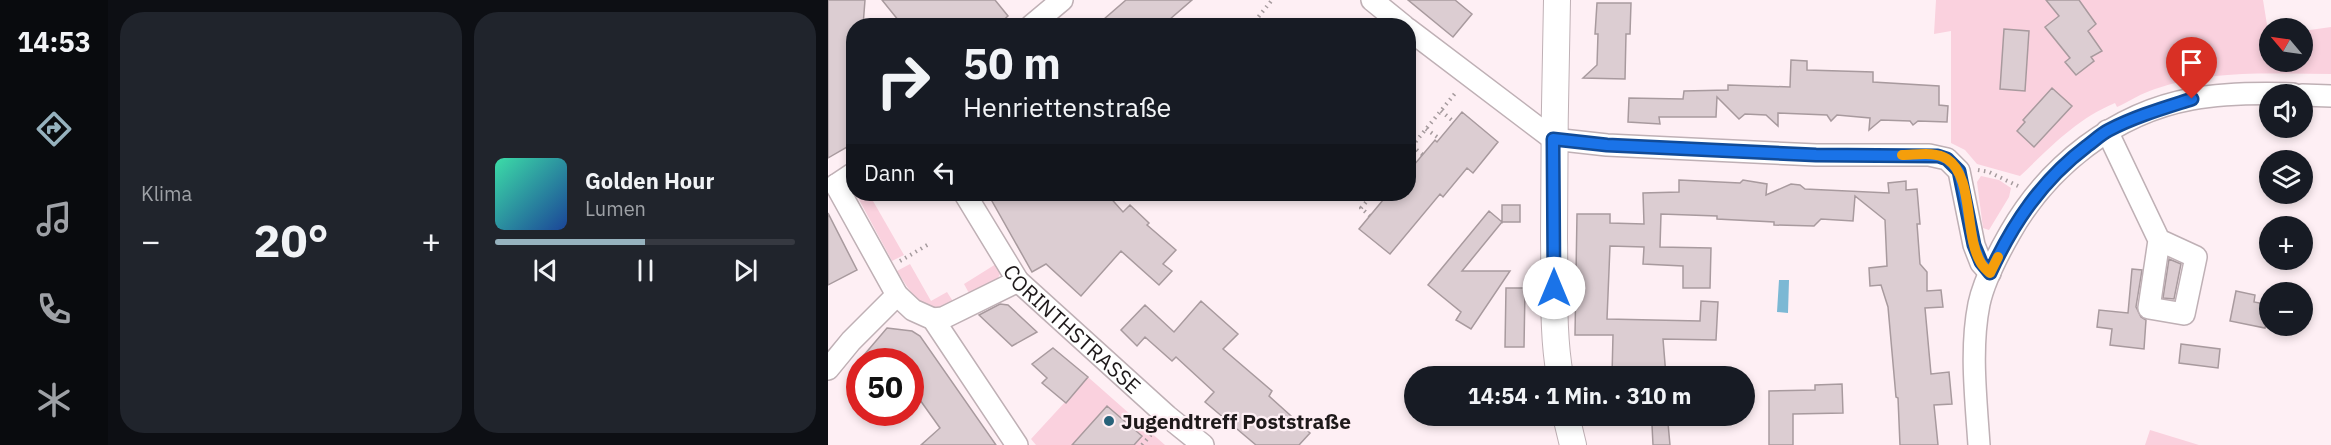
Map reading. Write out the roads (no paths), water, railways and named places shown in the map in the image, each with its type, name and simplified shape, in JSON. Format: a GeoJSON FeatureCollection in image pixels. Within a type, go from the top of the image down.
{"type":"FeatureCollection","features":[{"type":"Feature","properties":{"kind":"main road"},"geometry":{"type":"LineString","coordinates":[[1557,0],[1553,139],[1554,288],[1558,366]]}},
{"type":"Feature","properties":{"kind":"main road"},"geometry":{"type":"LineString","coordinates":[[1568,426],[1573,445]]}},
{"type":"Feature","properties":{"kind":"street"},"geometry":{"type":"LineString","coordinates":[[1041,18],[1062,0]]}},
{"type":"Feature","properties":{"kind":"street"},"geometry":{"type":"LineString","coordinates":[[1372,0],[1394,18]]}},
{"type":"Feature","properties":{"kind":"street"},"geometry":{"type":"LineString","coordinates":[[1416,36],[1553,139],[1607,145],[1816,155],[1938,156],[1947,159],[1959,171],[1974,245],[1981,262],[1990,273]]}},
{"type":"Feature","properties":{"kind":"street"},"geometry":{"type":"LineString","coordinates":[[1979,443],[1974,335],[1979,301],[1990,273],[2014,227],[2035,195],[2068,160],[2107,131],[2161,108],[2192,99],[2259,94]]}},
{"type":"Feature","properties":{"kind":"street"},"geometry":{"type":"LineString","coordinates":[[2313,95],[2331,96]]}},
{"type":"Feature","properties":{"kind":"street"},"geometry":{"type":"LineString","coordinates":[[2107,131],[2159,240]]}},
{"type":"Feature","properties":{"kind":"street"},"geometry":{"type":"LineString","coordinates":[[839,181],[846,195]]}},
{"type":"Feature","properties":{"kind":"street"},"geometry":{"type":"LineString","coordinates":[[849,201],[897,295],[913,310],[933,319],[943,318],[1018,281]]}},
{"type":"Feature","properties":{"kind":"street","name":"CORINTHSTRASSE"},"geometry":{"type":"LineString","coordinates":[[969,201],[1018,281],[1167,416],[1203,445]]}},
{"type":"Feature","properties":{"kind":"street"},"geometry":{"type":"LineString","coordinates":[[828,369],[851,341],[897,295]]}},
{"type":"Feature","properties":{"kind":"street"},"geometry":{"type":"LineString","coordinates":[[933,319],[1017,445]]}},
{"type":"Feature","properties":{"kind":"water"},"geometry":{"type":"Polygon","coordinates":[[[1779,280],[1789,280],[1788,313],[1777,312],[1779,280]]]}},
{"type":"Feature","properties":{"kind":"place","name":"Jugendtreff Poststraße"},"geometry":{"type":"Point","coordinates":[1109,421]}}]}
